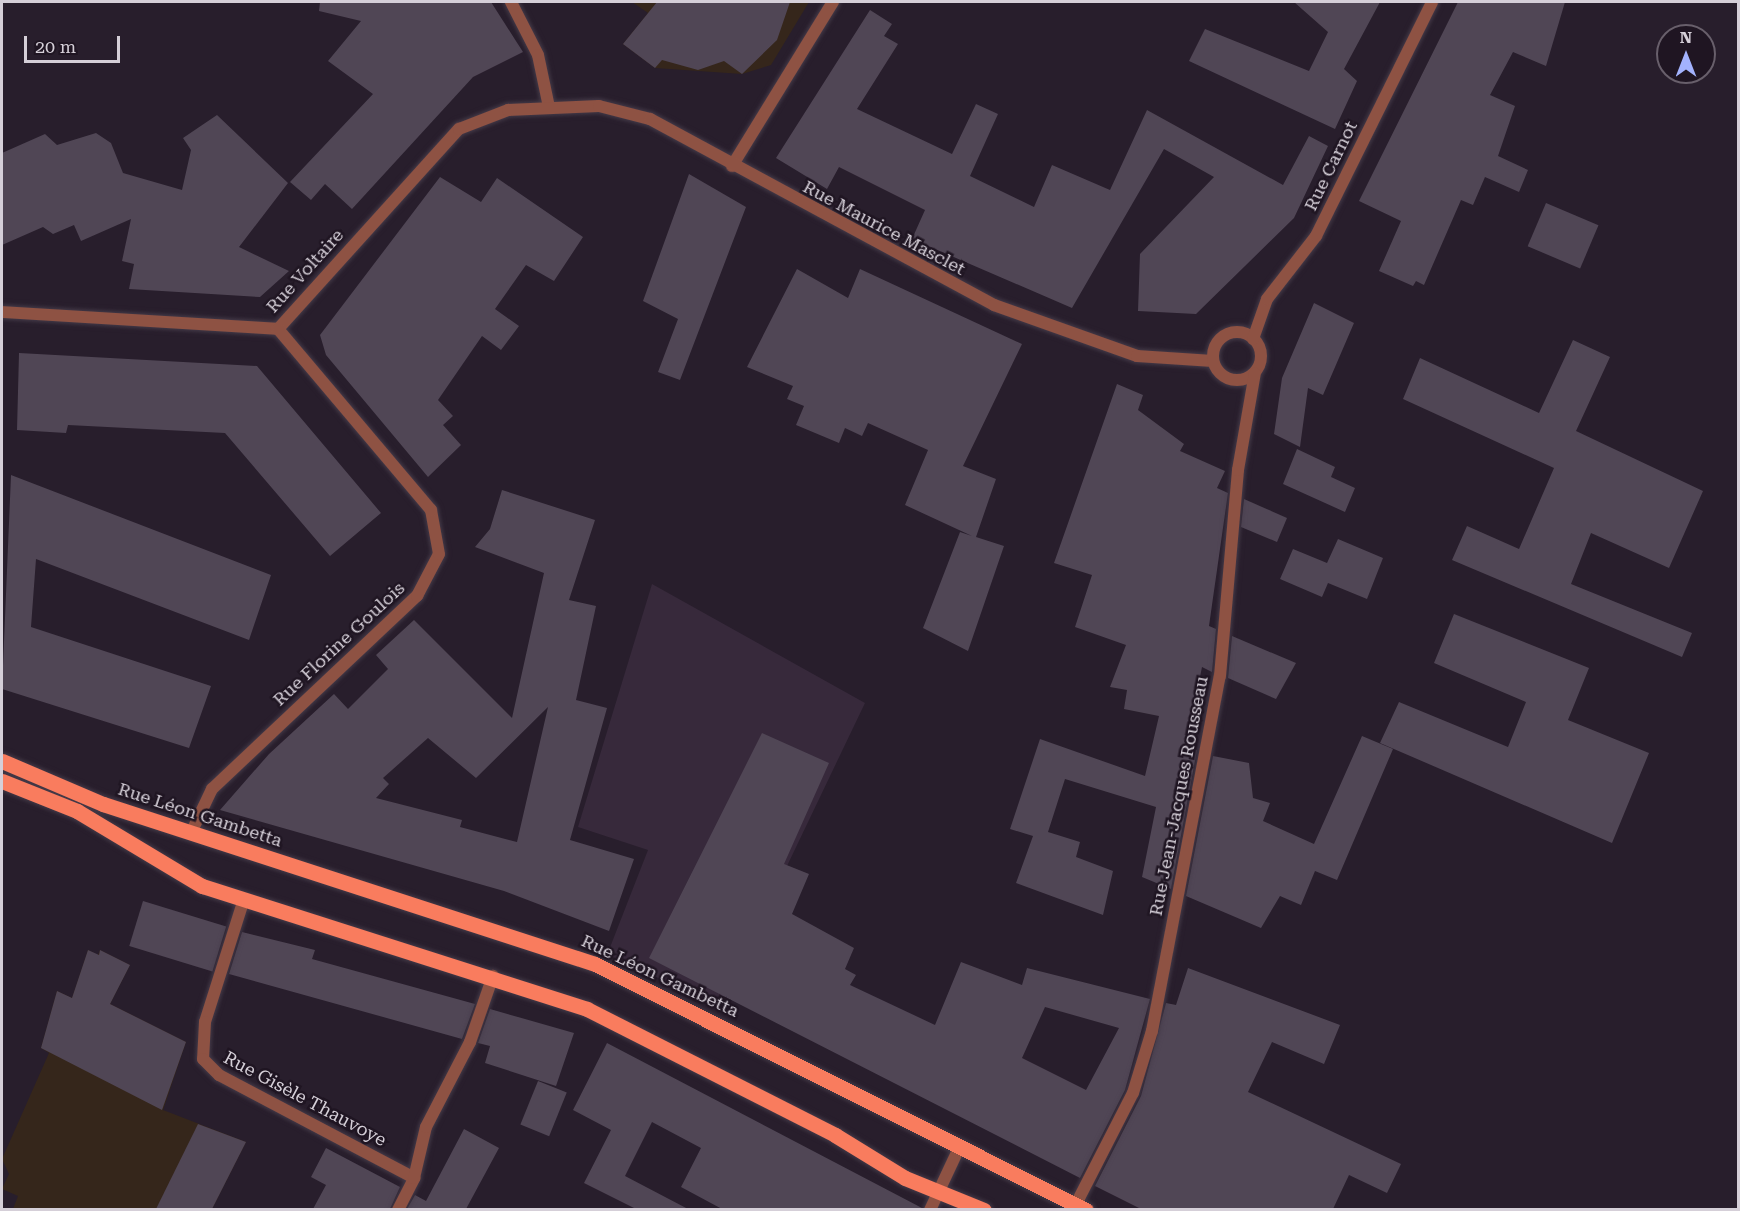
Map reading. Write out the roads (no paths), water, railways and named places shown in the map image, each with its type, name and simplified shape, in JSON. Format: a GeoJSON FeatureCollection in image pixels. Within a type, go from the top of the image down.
{"type":"FeatureCollection","features":[{"type":"Feature","properties":{"kind":"main road","name":"Rue Léon Gambetta"},"geometry":{"type":"LineString","coordinates":[[2,761],[103,804],[595,964],[1078,1208]]}},
{"type":"Feature","properties":{"kind":"main road"},"geometry":{"type":"LineString","coordinates":[[2,781],[89,818],[179,876],[244,899],[493,976],[609,1019],[939,1191],[984,1209]]}},
{"type":"Feature","properties":{"kind":"street"},"geometry":{"type":"LineString","coordinates":[[511,2],[538,55],[549,107]]}},
{"type":"Feature","properties":{"kind":"street"},"geometry":{"type":"LineString","coordinates":[[732,166],[834,2]]}},
{"type":"Feature","properties":{"kind":"street","name":"Rue Carnot"},"geometry":{"type":"LineString","coordinates":[[1253,339],[1267,299],[1316,236],[1432,2]]}},
{"type":"Feature","properties":{"kind":"street","name":"Rue Maurice Masclet"},"geometry":{"type":"LineString","coordinates":[[549,107],[631,110],[928,273],[1038,323],[1137,356],[1213,361]]}},
{"type":"Feature","properties":{"kind":"street","name":"Rue Voltaire"},"geometry":{"type":"LineString","coordinates":[[2,312],[278,329],[459,129],[489,114],[549,107]]}},
{"type":"Feature","properties":{"kind":"street","name":"Rue Florine Goulois"},"geometry":{"type":"LineString","coordinates":[[191,833],[212,789],[417,596],[439,554],[431,510],[278,329]]}},
{"type":"Feature","properties":{"kind":"street"},"geometry":{"type":"LineString","coordinates":[[1239,332],[1253,339],[1261,355],[1255,373],[1230,379],[1213,361],[1215,346],[1225,335],[1239,332]]}},
{"type":"Feature","properties":{"kind":"street","name":"Rue Jean-Jacques Rousseau"},"geometry":{"type":"LineString","coordinates":[[1078,1208],[1132,1093],[1152,1031],[1220,676],[1238,470],[1255,373]]}},
{"type":"Feature","properties":{"kind":"street","name":"Rue Gisèle Thauvoye"},"geometry":{"type":"LineString","coordinates":[[244,899],[205,1022],[203,1059],[219,1075],[414,1178]]}},
{"type":"Feature","properties":{"kind":"street"},"geometry":{"type":"LineString","coordinates":[[398,1209],[414,1178],[426,1127],[470,1042],[493,976]]}},
{"type":"Feature","properties":{"kind":"street"},"geometry":{"type":"LineString","coordinates":[[930,1209],[959,1148]]}}]}
